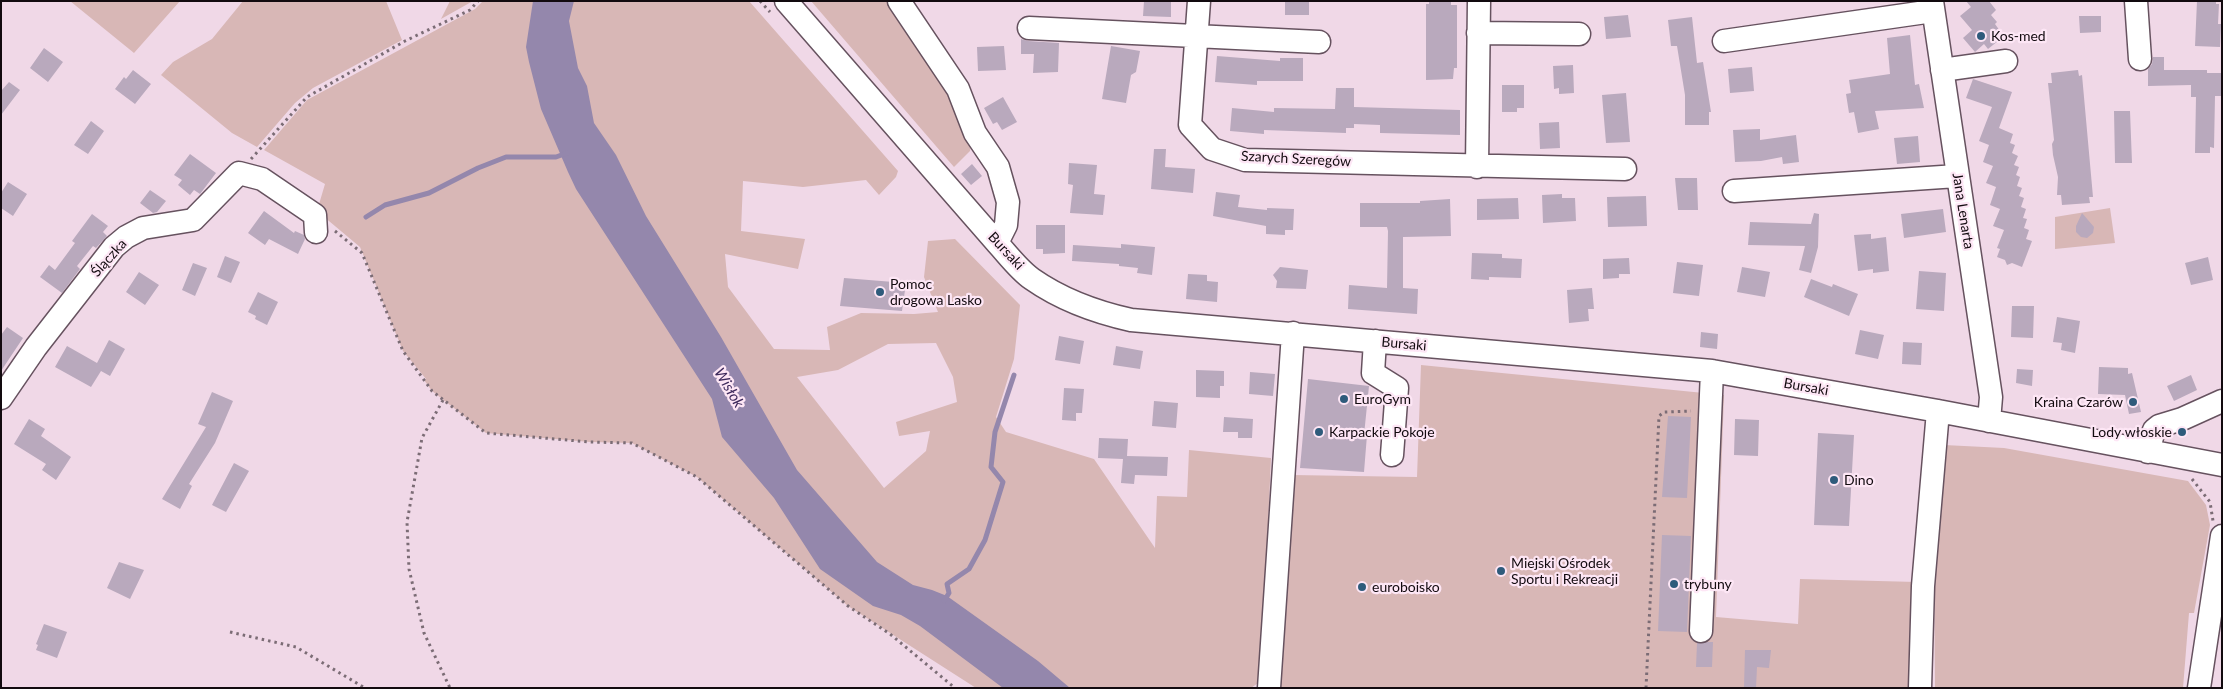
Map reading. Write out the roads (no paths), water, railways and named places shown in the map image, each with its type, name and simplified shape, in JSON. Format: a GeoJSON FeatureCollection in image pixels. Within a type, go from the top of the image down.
{"type":"FeatureCollection","features":[{"type":"Feature","properties":{"kind":"street"},"geometry":{"type":"LineString","coordinates":[[899,1],[958,89],[975,132],[998,166],[1008,202],[1006,225],[997,243]]}},
{"type":"Feature","properties":{"kind":"street","name":"Szarych Szeregów"},"geometry":{"type":"LineString","coordinates":[[1199,1],[1190,125],[1212,149],[1245,160],[1624,169]]}},
{"type":"Feature","properties":{"kind":"street"},"geometry":{"type":"LineString","coordinates":[[1477,167],[1479,1]]}},
{"type":"Feature","properties":{"kind":"street"},"geometry":{"type":"LineString","coordinates":[[2136,1],[2140,59]]}},
{"type":"Feature","properties":{"kind":"street"},"geometry":{"type":"LineString","coordinates":[[1724,41],[1933,6]]}},
{"type":"Feature","properties":{"kind":"street","name":"Jana Lenarta"},"geometry":{"type":"LineString","coordinates":[[1933,6],[1957,176],[1992,397],[1989,421]]}},
{"type":"Feature","properties":{"kind":"street","name":"Bursaki"},"geometry":{"type":"LineString","coordinates":[[780,8],[1031,278],[1074,303],[1098,312],[1132,320],[1712,371],[1938,411],[2222,466]]}},
{"type":"Feature","properties":{"kind":"street"},"geometry":{"type":"LineString","coordinates":[[1029,28],[1319,42]]}},
{"type":"Feature","properties":{"kind":"street"},"geometry":{"type":"LineString","coordinates":[[1478,33],[1579,34]]}},
{"type":"Feature","properties":{"kind":"street"},"geometry":{"type":"LineString","coordinates":[[1942,70],[2006,61]]}},
{"type":"Feature","properties":{"kind":"street","name":"Ślączka"},"geometry":{"type":"LineString","coordinates":[[1,398],[36,347],[114,247],[126,237],[143,228],[193,220],[239,173],[262,179],[316,224]]}},
{"type":"Feature","properties":{"kind":"street"},"geometry":{"type":"LineString","coordinates":[[1734,190],[1957,176]]}},
{"type":"Feature","properties":{"kind":"street"},"geometry":{"type":"LineString","coordinates":[[1269,688],[1293,333]]}},
{"type":"Feature","properties":{"kind":"street"},"geometry":{"type":"LineString","coordinates":[[1375,341],[1373,373],[1398,388],[1392,455]]}},
{"type":"Feature","properties":{"kind":"street"},"geometry":{"type":"LineString","coordinates":[[1701,632],[1712,371]]}},
{"type":"Feature","properties":{"kind":"street"},"geometry":{"type":"LineString","coordinates":[[2148,452],[2154,430],[2159,426],[2182,419],[2222,401]]}},
{"type":"Feature","properties":{"kind":"street"},"geometry":{"type":"LineString","coordinates":[[1920,688],[1923,586],[1938,411]]}},
{"type":"Feature","properties":{"kind":"street"},"geometry":{"type":"LineString","coordinates":[[2199,688],[2215,616],[2222,536]]}},
{"type":"Feature","properties":{"kind":"water","name":"Wisłok"},"geometry":{"type":"Polygon","coordinates":[[[533,1],[574,1],[569,21],[578,68],[587,86],[594,123],[616,155],[646,216],[721,337],[797,470],[877,562],[913,585],[947,596],[1038,661],[1070,688],[1003,688],[920,626],[901,615],[873,606],[820,569],[774,498],[722,437],[712,399],[576,189],[541,109],[529,62],[526,47],[533,1]]]}},
{"type":"Feature","properties":{"kind":"waterway"},"geometry":{"type":"LineString","coordinates":[[366,217],[385,205],[429,193],[478,168],[506,157],[556,157],[567,153]]}},
{"type":"Feature","properties":{"kind":"waterway"},"geometry":{"type":"LineString","coordinates":[[944,601],[949,593],[947,584],[969,569],[985,540],[1003,482],[991,467],[995,432],[1014,375]]}},
{"type":"Feature","properties":{"kind":"place","name":"Kos-med"},"geometry":{"type":"Point","coordinates":[1981,36]}},
{"type":"Feature","properties":{"kind":"place","name":"Pomoc drogowa Lasko"},"geometry":{"type":"Point","coordinates":[880,292]}},
{"type":"Feature","properties":{"kind":"place","name":"EuroGym"},"geometry":{"type":"Point","coordinates":[1344,399]}},
{"type":"Feature","properties":{"kind":"place","name":"Kraina Czarów"},"geometry":{"type":"Point","coordinates":[2133,402]}},
{"type":"Feature","properties":{"kind":"place","name":"Karpackie Pokoje"},"geometry":{"type":"Point","coordinates":[1319,432]}},
{"type":"Feature","properties":{"kind":"place","name":"Lody włoskie"},"geometry":{"type":"Point","coordinates":[2182,432]}},
{"type":"Feature","properties":{"kind":"place","name":"Dino"},"geometry":{"type":"Point","coordinates":[1834,480]}},
{"type":"Feature","properties":{"kind":"place","name":"Miejski Ośrodek Sportu i Rekreacji"},"geometry":{"type":"Point","coordinates":[1501,571]}},
{"type":"Feature","properties":{"kind":"place","name":"trybuny"},"geometry":{"type":"Point","coordinates":[1674,584]}},
{"type":"Feature","properties":{"kind":"place","name":"euroboisko"},"geometry":{"type":"Point","coordinates":[1362,587]}}]}
